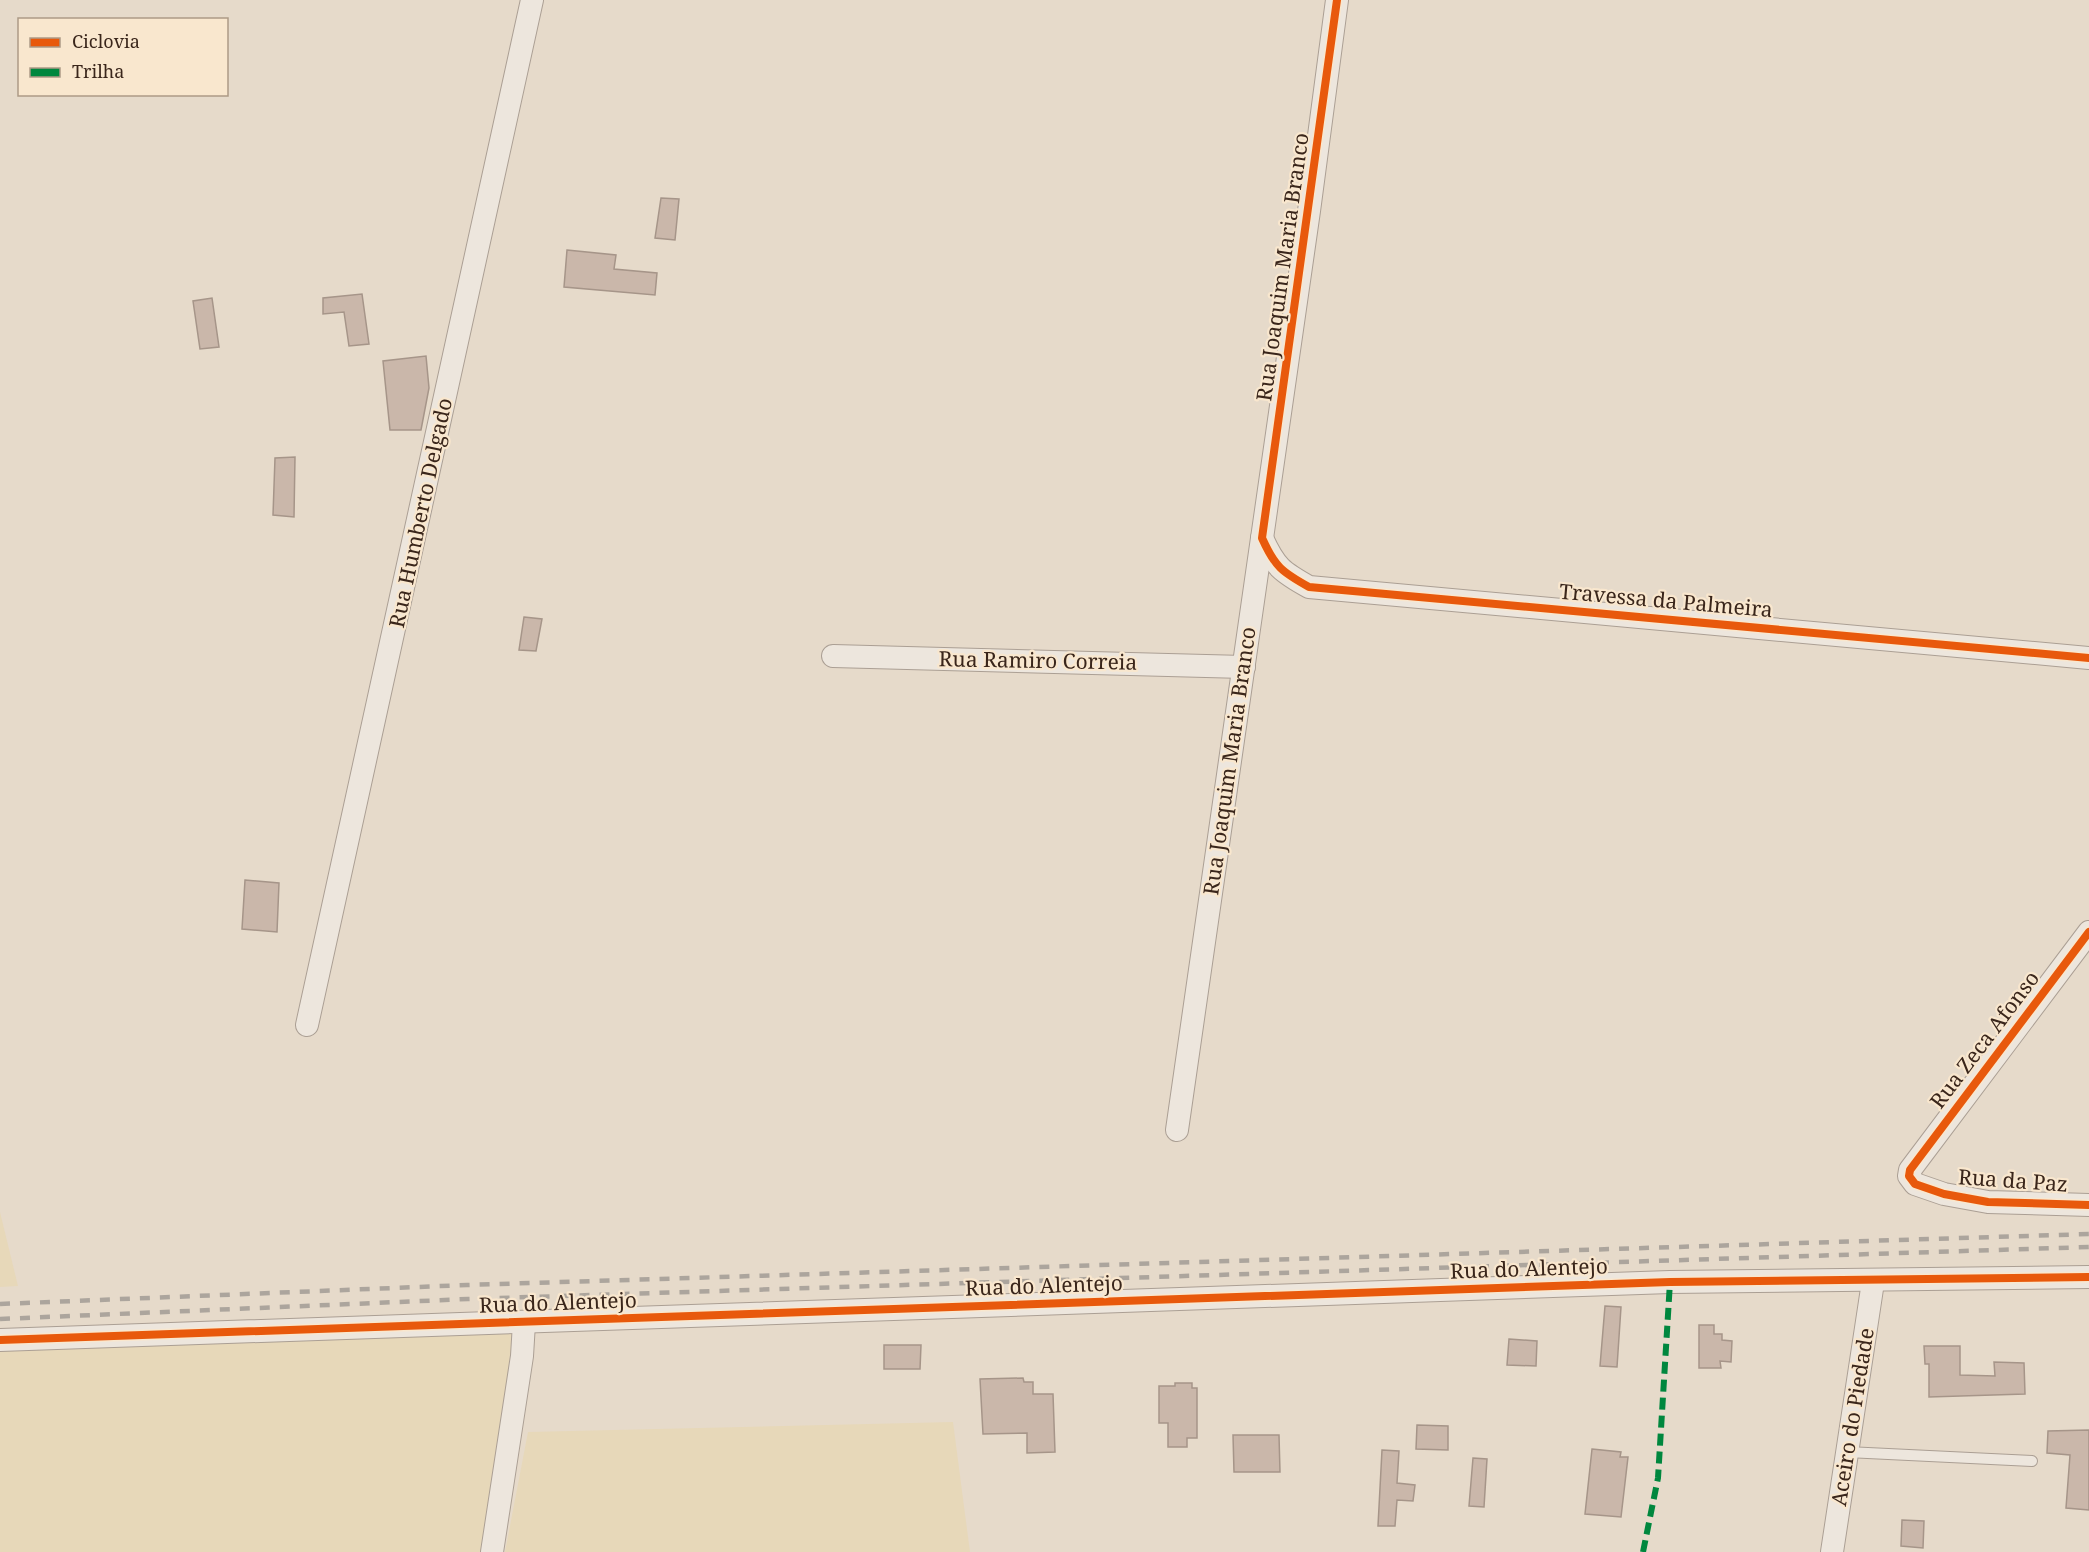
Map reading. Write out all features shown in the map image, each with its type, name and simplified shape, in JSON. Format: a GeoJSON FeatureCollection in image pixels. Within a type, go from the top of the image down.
{"type":"FeatureCollection","features":[{"type":"Feature","properties":{"kind":"street","name":"Rua Humberto Delgado"},"geometry":{"type":"LineString","coordinates":[[307,1025],[532,0]]}},
{"type":"Feature","properties":{"kind":"street","name":"Rua Joaquim Maria Branco"},"geometry":{"type":"LineString","coordinates":[[1177,1130],[1337,0]]}},
{"type":"Feature","properties":{"kind":"street","name":"Travessa da Palmeira"},"geometry":{"type":"LineString","coordinates":[[1262,538],[1273,562],[1284,574],[1309,587]]}},
{"type":"Feature","properties":{"kind":"street","name":"Travessa da Palmeira"},"geometry":{"type":"LineString","coordinates":[[1252,609],[1268,592],[1283,583],[2089,658]]}},
{"type":"Feature","properties":{"kind":"street","name":"Rua Ramiro Correia"},"geometry":{"type":"LineString","coordinates":[[833,656],[1244,667]]}},
{"type":"Feature","properties":{"kind":"street","name":"Rua Zeca Afonso"},"geometry":{"type":"LineString","coordinates":[[1910,1170],[2089,932]]}},
{"type":"Feature","properties":{"kind":"street","name":"Rua da Paz"},"geometry":{"type":"LineString","coordinates":[[1910,1170],[1909,1176],[1915,1184],[1968,1199],[2089,1205]]}},
{"type":"Feature","properties":{"kind":"street","name":"Rua do Alentejo"},"geometry":{"type":"LineString","coordinates":[[0,1340],[1670,1282],[1874,1282],[2089,1277]]}},
{"type":"Feature","properties":{"kind":"street","name":"Aceiro do Piedade"},"geometry":{"type":"LineString","coordinates":[[1832,1552],[1874,1282]]}},
{"type":"Feature","properties":{"kind":"street"},"geometry":{"type":"LineString","coordinates":[[492,1552],[522,1356],[524,1323]]}},
{"type":"Feature","properties":{"kind":"lane"},"geometry":{"type":"LineString","coordinates":[[1847,1452],[2032,1461]]}},
{"type":"Feature","properties":{"kind":"shaded area"},"geometry":{"type":"Polygon","coordinates":[[[0,1212],[18,1286],[0,1287],[0,1212]]]}},
{"type":"Feature","properties":{"kind":"shaded area"},"geometry":{"type":"Polygon","coordinates":[[[516,1332],[484,1552],[0,1552],[0,1349],[516,1332]]]}},
{"type":"Feature","properties":{"kind":"shaded area"},"geometry":{"type":"Polygon","coordinates":[[[953,1422],[970,1552],[505,1552],[528,1432],[953,1422]]]}},
{"type":"Feature","properties":{"kind":"building"},"geometry":{"type":"Polygon","coordinates":[[[661,198],[679,199],[675,240],[655,238],[661,198]]]}},
{"type":"Feature","properties":{"kind":"building"},"geometry":{"type":"Polygon","coordinates":[[[567,250],[616,255],[614,269],[657,273],[655,295],[564,287],[567,250]]]}},
{"type":"Feature","properties":{"kind":"building"},"geometry":{"type":"Polygon","coordinates":[[[362,294],[369,344],[349,346],[344,312],[323,314],[323,298],[362,294]]]}},
{"type":"Feature","properties":{"kind":"building"},"geometry":{"type":"Polygon","coordinates":[[[212,298],[219,347],[200,349],[193,301],[212,298]]]}},
{"type":"Feature","properties":{"kind":"building"},"geometry":{"type":"Polygon","coordinates":[[[426,356],[429,388],[421,430],[390,430],[383,361],[426,356]]]}},
{"type":"Feature","properties":{"kind":"building"},"geometry":{"type":"Polygon","coordinates":[[[295,457],[294,517],[273,515],[275,458],[295,457]]]}},
{"type":"Feature","properties":{"kind":"building"},"geometry":{"type":"Polygon","coordinates":[[[524,617],[542,619],[536,651],[519,650],[524,617]]]}},
{"type":"Feature","properties":{"kind":"building"},"geometry":{"type":"Polygon","coordinates":[[[245,880],[279,883],[277,932],[242,929],[245,880]]]}},
{"type":"Feature","properties":{"kind":"building"},"geometry":{"type":"Polygon","coordinates":[[[1605,1306],[1621,1307],[1617,1367],[1600,1366],[1605,1306]]]}},
{"type":"Feature","properties":{"kind":"building"},"geometry":{"type":"Polygon","coordinates":[[[1699,1325],[1714,1325],[1714,1334],[1722,1334],[1722,1340],[1732,1341],[1731,1362],[1720,1361],[1721,1368],[1699,1368],[1699,1325]]]}},
{"type":"Feature","properties":{"kind":"building"},"geometry":{"type":"Polygon","coordinates":[[[1509,1339],[1537,1341],[1536,1366],[1507,1365],[1509,1339]]]}},
{"type":"Feature","properties":{"kind":"building"},"geometry":{"type":"Polygon","coordinates":[[[884,1345],[921,1345],[920,1369],[884,1369],[884,1345]]]}},
{"type":"Feature","properties":{"kind":"building"},"geometry":{"type":"Polygon","coordinates":[[[1924,1346],[1960,1346],[1960,1375],[1995,1376],[1994,1362],[2024,1363],[2025,1394],[1929,1397],[1929,1364],[1925,1364],[1924,1346]]]}},
{"type":"Feature","properties":{"kind":"building"},"geometry":{"type":"Polygon","coordinates":[[[1023,1378],[1024,1382],[1033,1382],[1033,1394],[1053,1394],[1055,1452],[1027,1453],[1027,1433],[983,1434],[980,1379],[1023,1378]]]}},
{"type":"Feature","properties":{"kind":"building"},"geometry":{"type":"Polygon","coordinates":[[[1175,1383],[1192,1383],[1192,1388],[1197,1388],[1197,1438],[1187,1438],[1187,1447],[1168,1447],[1168,1423],[1159,1423],[1159,1386],[1175,1386],[1175,1383]]]}},
{"type":"Feature","properties":{"kind":"building"},"geometry":{"type":"Polygon","coordinates":[[[1417,1425],[1448,1426],[1448,1450],[1416,1449],[1417,1425]]]}},
{"type":"Feature","properties":{"kind":"building"},"geometry":{"type":"Polygon","coordinates":[[[2089,1430],[2089,1510],[2066,1508],[2070,1455],[2047,1453],[2048,1431],[2089,1430]]]}},
{"type":"Feature","properties":{"kind":"building"},"geometry":{"type":"Polygon","coordinates":[[[1233,1435],[1279,1435],[1280,1472],[1234,1472],[1233,1435]]]}},
{"type":"Feature","properties":{"kind":"building"},"geometry":{"type":"Polygon","coordinates":[[[1592,1449],[1621,1452],[1620,1457],[1628,1457],[1621,1517],[1585,1514],[1592,1449]]]}},
{"type":"Feature","properties":{"kind":"building"},"geometry":{"type":"Polygon","coordinates":[[[1382,1450],[1399,1451],[1397,1483],[1415,1485],[1413,1501],[1397,1500],[1395,1526],[1378,1526],[1382,1450]]]}},
{"type":"Feature","properties":{"kind":"building"},"geometry":{"type":"Polygon","coordinates":[[[1473,1458],[1487,1459],[1484,1507],[1469,1506],[1473,1458]]]}},
{"type":"Feature","properties":{"kind":"building"},"geometry":{"type":"Polygon","coordinates":[[[1902,1520],[1924,1521],[1923,1548],[1901,1546],[1902,1520]]]}},
{"type":"Feature","properties":{"kind":"railway"},"geometry":{"type":"LineString","coordinates":[[0,1304],[467,1285],[2089,1234]]}},
{"type":"Feature","properties":{"kind":"railway"},"geometry":{"type":"LineString","coordinates":[[0,1319],[468,1299],[2089,1247]]}},
{"type":"Feature","properties":{"kind":"marked path"},"geometry":{"type":"LineString","coordinates":[[1643,1552],[1658,1478],[1670,1282]]}},
{"type":"Feature","properties":{"kind":"cycle path"},"geometry":{"type":"LineString","coordinates":[[1337,0],[1262,538],[1280,568],[1309,587],[2089,658]]}},
{"type":"Feature","properties":{"kind":"cycle path"},"geometry":{"type":"LineString","coordinates":[[2089,932],[1910,1170],[1909,1176],[1915,1184],[1944,1194],[1988,1202],[2089,1205]]}},
{"type":"Feature","properties":{"kind":"cycle path"},"geometry":{"type":"LineString","coordinates":[[0,1340],[1670,1282],[2089,1277]]}}]}
